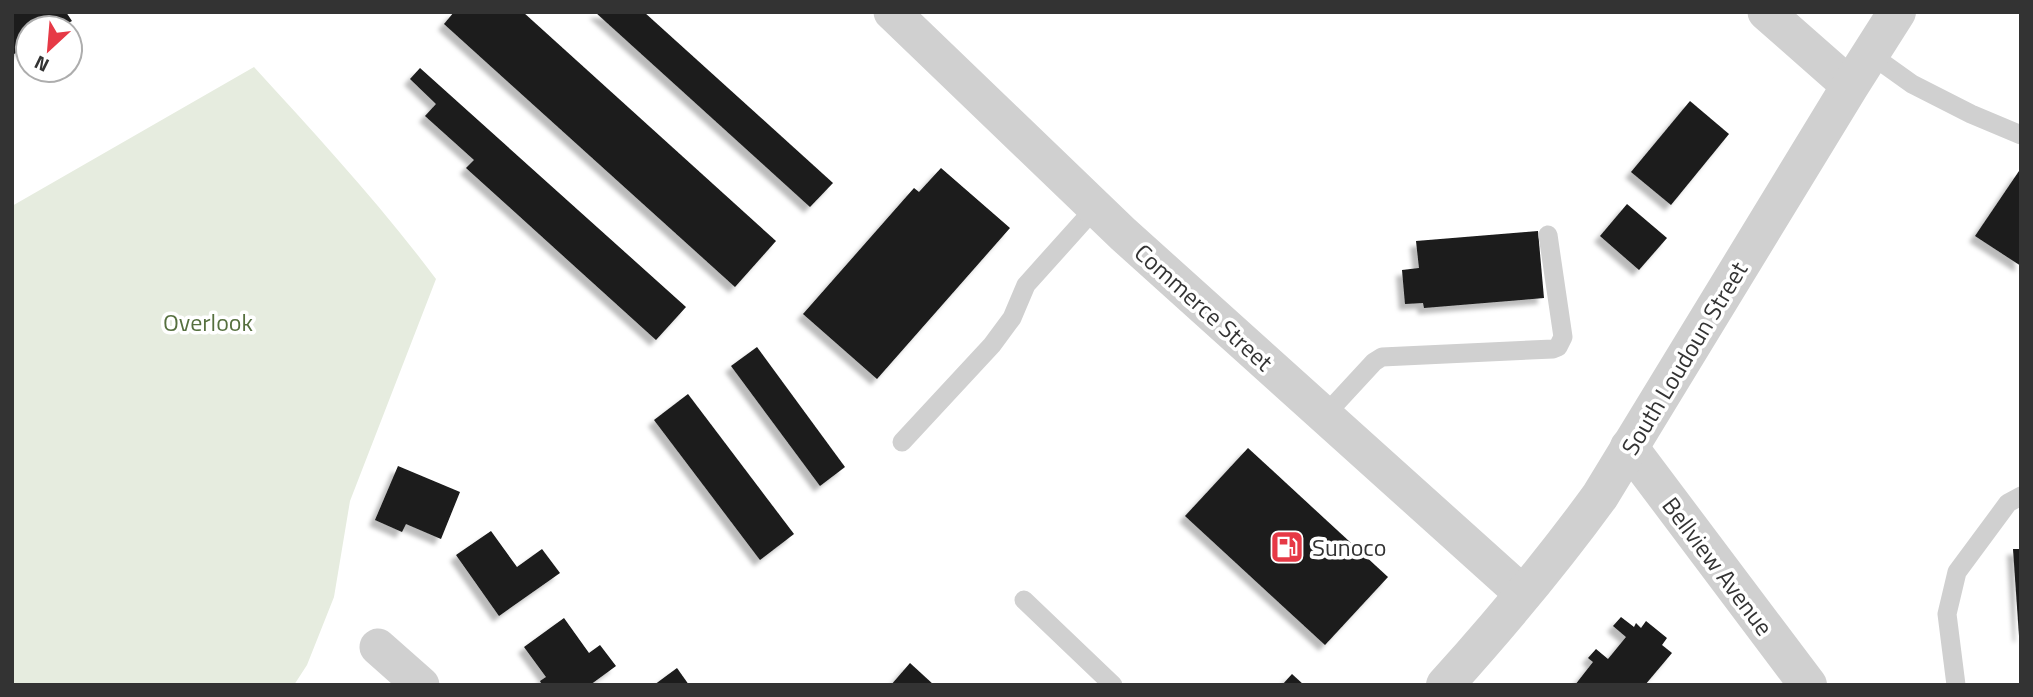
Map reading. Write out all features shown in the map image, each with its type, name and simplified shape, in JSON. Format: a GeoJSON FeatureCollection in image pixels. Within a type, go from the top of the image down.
{"type":"FeatureCollection","features":[{"type":"Feature","properties":{"kind":"street","name":"Commerce Street"},"geometry":{"type":"LineString","coordinates":[[892,12],[1096,207],[1523,594]]}},
{"type":"Feature","properties":{"kind":"street"},"geometry":{"type":"LineString","coordinates":[[1766,12],[1850,86]]}},
{"type":"Feature","properties":{"kind":"street","name":"South Loudoun Street"},"geometry":{"type":"LineString","coordinates":[[1445,685],[1565,544],[1600,496],[1897,12]]}},
{"type":"Feature","properties":{"kind":"street","name":"Bellview Avenue"},"geometry":{"type":"LineString","coordinates":[[1629,447],[1808,685]]}},
{"type":"Feature","properties":{"kind":"street"},"geometry":{"type":"LineString","coordinates":[[378,647],[421,685]]}},
{"type":"Feature","properties":{"kind":"lane"},"geometry":{"type":"LineString","coordinates":[[1870,54],[1912,85],[1970,114],[2021,135]]}},
{"type":"Feature","properties":{"kind":"lane"},"geometry":{"type":"LineString","coordinates":[[902,442],[992,345],[1012,318],[1029,281],[1096,207]]}},
{"type":"Feature","properties":{"kind":"lane"},"geometry":{"type":"LineString","coordinates":[[1325,415],[1374,362],[1382,357],[1558,347],[1563,337],[1548,235]]}},
{"type":"Feature","properties":{"kind":"lane"},"geometry":{"type":"LineString","coordinates":[[1956,685],[1947,614],[1957,572],[2008,503],[2021,496]]}},
{"type":"Feature","properties":{"kind":"lane"},"geometry":{"type":"LineString","coordinates":[[1024,600],[1113,685]]}},
{"type":"Feature","properties":{"kind":"green space","name":"Overlook"},"geometry":{"type":"Polygon","coordinates":[[[254,67],[370,197],[436,279],[350,501],[334,597],[307,665],[294,685],[12,685],[12,206],[254,67]]]}},
{"type":"Feature","properties":{"kind":"building"},"geometry":{"type":"Polygon","coordinates":[[[12,12],[66,12],[67,14],[14,14],[14,54],[12,12]]]}},
{"type":"Feature","properties":{"kind":"building"},"geometry":{"type":"Polygon","coordinates":[[[454,12],[523,12],[776,241],[735,287],[444,24],[454,12]]]}},
{"type":"Feature","properties":{"kind":"building"},"geometry":{"type":"Polygon","coordinates":[[[595,12],[644,12],[833,183],[810,207],[595,12]]]}},
{"type":"Feature","properties":{"kind":"building"},"geometry":{"type":"Polygon","coordinates":[[[420,68],[686,307],[656,340],[466,168],[474,160],[425,116],[436,104],[410,79],[420,68]]]}},
{"type":"Feature","properties":{"kind":"building"},"geometry":{"type":"Polygon","coordinates":[[[1690,101],[1729,134],[1671,205],[1631,172],[1690,101]]]}},
{"type":"Feature","properties":{"kind":"building"},"geometry":{"type":"Polygon","coordinates":[[[941,168],[1010,228],[877,379],[803,314],[914,188],[919,192],[941,168]]]}},
{"type":"Feature","properties":{"kind":"building"},"geometry":{"type":"Polygon","coordinates":[[[2019,171],[2021,172],[2021,266],[1975,236],[2019,171]]]}},
{"type":"Feature","properties":{"kind":"building"},"geometry":{"type":"Polygon","coordinates":[[[1627,204],[1667,238],[1639,270],[1600,236],[1627,204]]]}},
{"type":"Feature","properties":{"kind":"building"},"geometry":{"type":"Polygon","coordinates":[[[1538,231],[1544,298],[1424,308],[1423,303],[1405,304],[1402,270],[1419,268],[1416,241],[1538,231]]]}},
{"type":"Feature","properties":{"kind":"building"},"geometry":{"type":"Polygon","coordinates":[[[757,347],[845,467],[820,486],[731,366],[757,347]]]}},
{"type":"Feature","properties":{"kind":"building"},"geometry":{"type":"Polygon","coordinates":[[[688,394],[794,534],[760,560],[654,420],[688,394]]]}},
{"type":"Feature","properties":{"kind":"building","name":"Sunoco"},"geometry":{"type":"Polygon","coordinates":[[[1248,448],[1388,577],[1325,645],[1185,516],[1248,448]]]}},
{"type":"Feature","properties":{"kind":"building"},"geometry":{"type":"Polygon","coordinates":[[[398,466],[460,492],[441,539],[406,524],[402,532],[375,520],[398,466]]]}},
{"type":"Feature","properties":{"kind":"building"},"geometry":{"type":"Polygon","coordinates":[[[491,531],[517,567],[542,549],[560,573],[499,616],[456,555],[491,531]]]}},
{"type":"Feature","properties":{"kind":"building"},"geometry":{"type":"Polygon","coordinates":[[[2013,549],[2021,549],[2021,636],[2019,636],[2013,549]]]}},
{"type":"Feature","properties":{"kind":"building"},"geometry":{"type":"Polygon","coordinates":[[[1621,617],[1634,627],[1636,623],[1641,628],[1646,621],[1667,638],[1662,645],[1672,653],[1645,685],[1575,685],[1593,662],[1588,658],[1596,649],[1608,659],[1626,637],[1613,626],[1621,617]]]}},
{"type":"Feature","properties":{"kind":"building"},"geometry":{"type":"Polygon","coordinates":[[[564,618],[589,653],[600,645],[616,666],[590,685],[542,685],[540,681],[546,677],[524,647],[564,618]]]}},
{"type":"Feature","properties":{"kind":"building"},"geometry":{"type":"Polygon","coordinates":[[[910,663],[934,685],[891,685],[910,663]]]}},
{"type":"Feature","properties":{"kind":"building"},"geometry":{"type":"Polygon","coordinates":[[[677,668],[689,685],[654,685],[677,668]]]}},
{"type":"Feature","properties":{"kind":"building"},"geometry":{"type":"Polygon","coordinates":[[[1292,674],[1304,685],[1282,685],[1292,674]]]}},
{"type":"Feature","properties":{"kind":"place","name":"Sunoco"},"geometry":{"type":"Point","coordinates":[1287,547]}}]}
